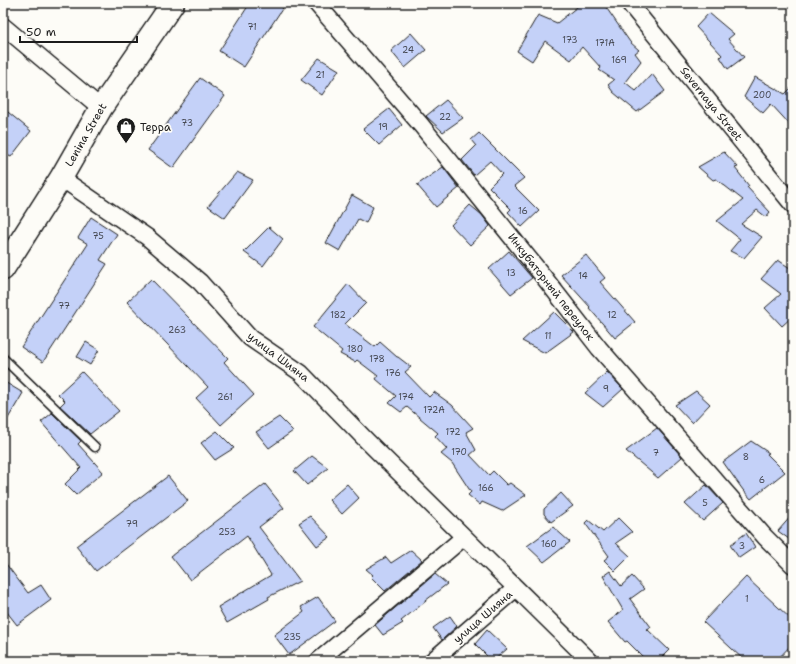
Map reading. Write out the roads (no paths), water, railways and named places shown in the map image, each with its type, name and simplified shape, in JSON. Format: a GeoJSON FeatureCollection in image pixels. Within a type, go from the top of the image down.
{"type":"FeatureCollection","features":[{"type":"Feature","properties":{"kind":"main road","name":"Lenina Street"},"geometry":{"type":"LineString","coordinates":[[3,269],[61,178],[101,108],[174,3]]}},
{"type":"Feature","properties":{"kind":"street","name":"Инкубаторный переулок"},"geometry":{"type":"LineString","coordinates":[[316,3],[421,125],[599,348],[765,537],[793,565]]}},
{"type":"Feature","properties":{"kind":"street","name":"Severnaya Street"},"geometry":{"type":"LineString","coordinates":[[629,3],[793,205]]}},
{"type":"Feature","properties":{"kind":"street"},"geometry":{"type":"LineString","coordinates":[[3,26],[101,108]]}},
{"type":"Feature","properties":{"kind":"street","name":"улица Шияна"},"geometry":{"type":"LineString","coordinates":[[61,178],[147,237],[200,282],[250,338],[301,372],[367,441],[590,661]]}},
{"type":"Feature","properties":{"kind":"street"},"geometry":{"type":"LineString","coordinates":[[318,661],[464,537]]}},
{"type":"Feature","properties":{"kind":"street","name":"улица Шияна"},"geometry":{"type":"LineString","coordinates":[[432,661],[516,588]]}},
{"type":"Feature","properties":{"kind":"lane"},"geometry":{"type":"LineString","coordinates":[[3,358],[95,447]]}},
{"type":"Feature","properties":{"kind":"place","name":"Терра"},"geometry":{"type":"Point","coordinates":[126,144]}}]}
